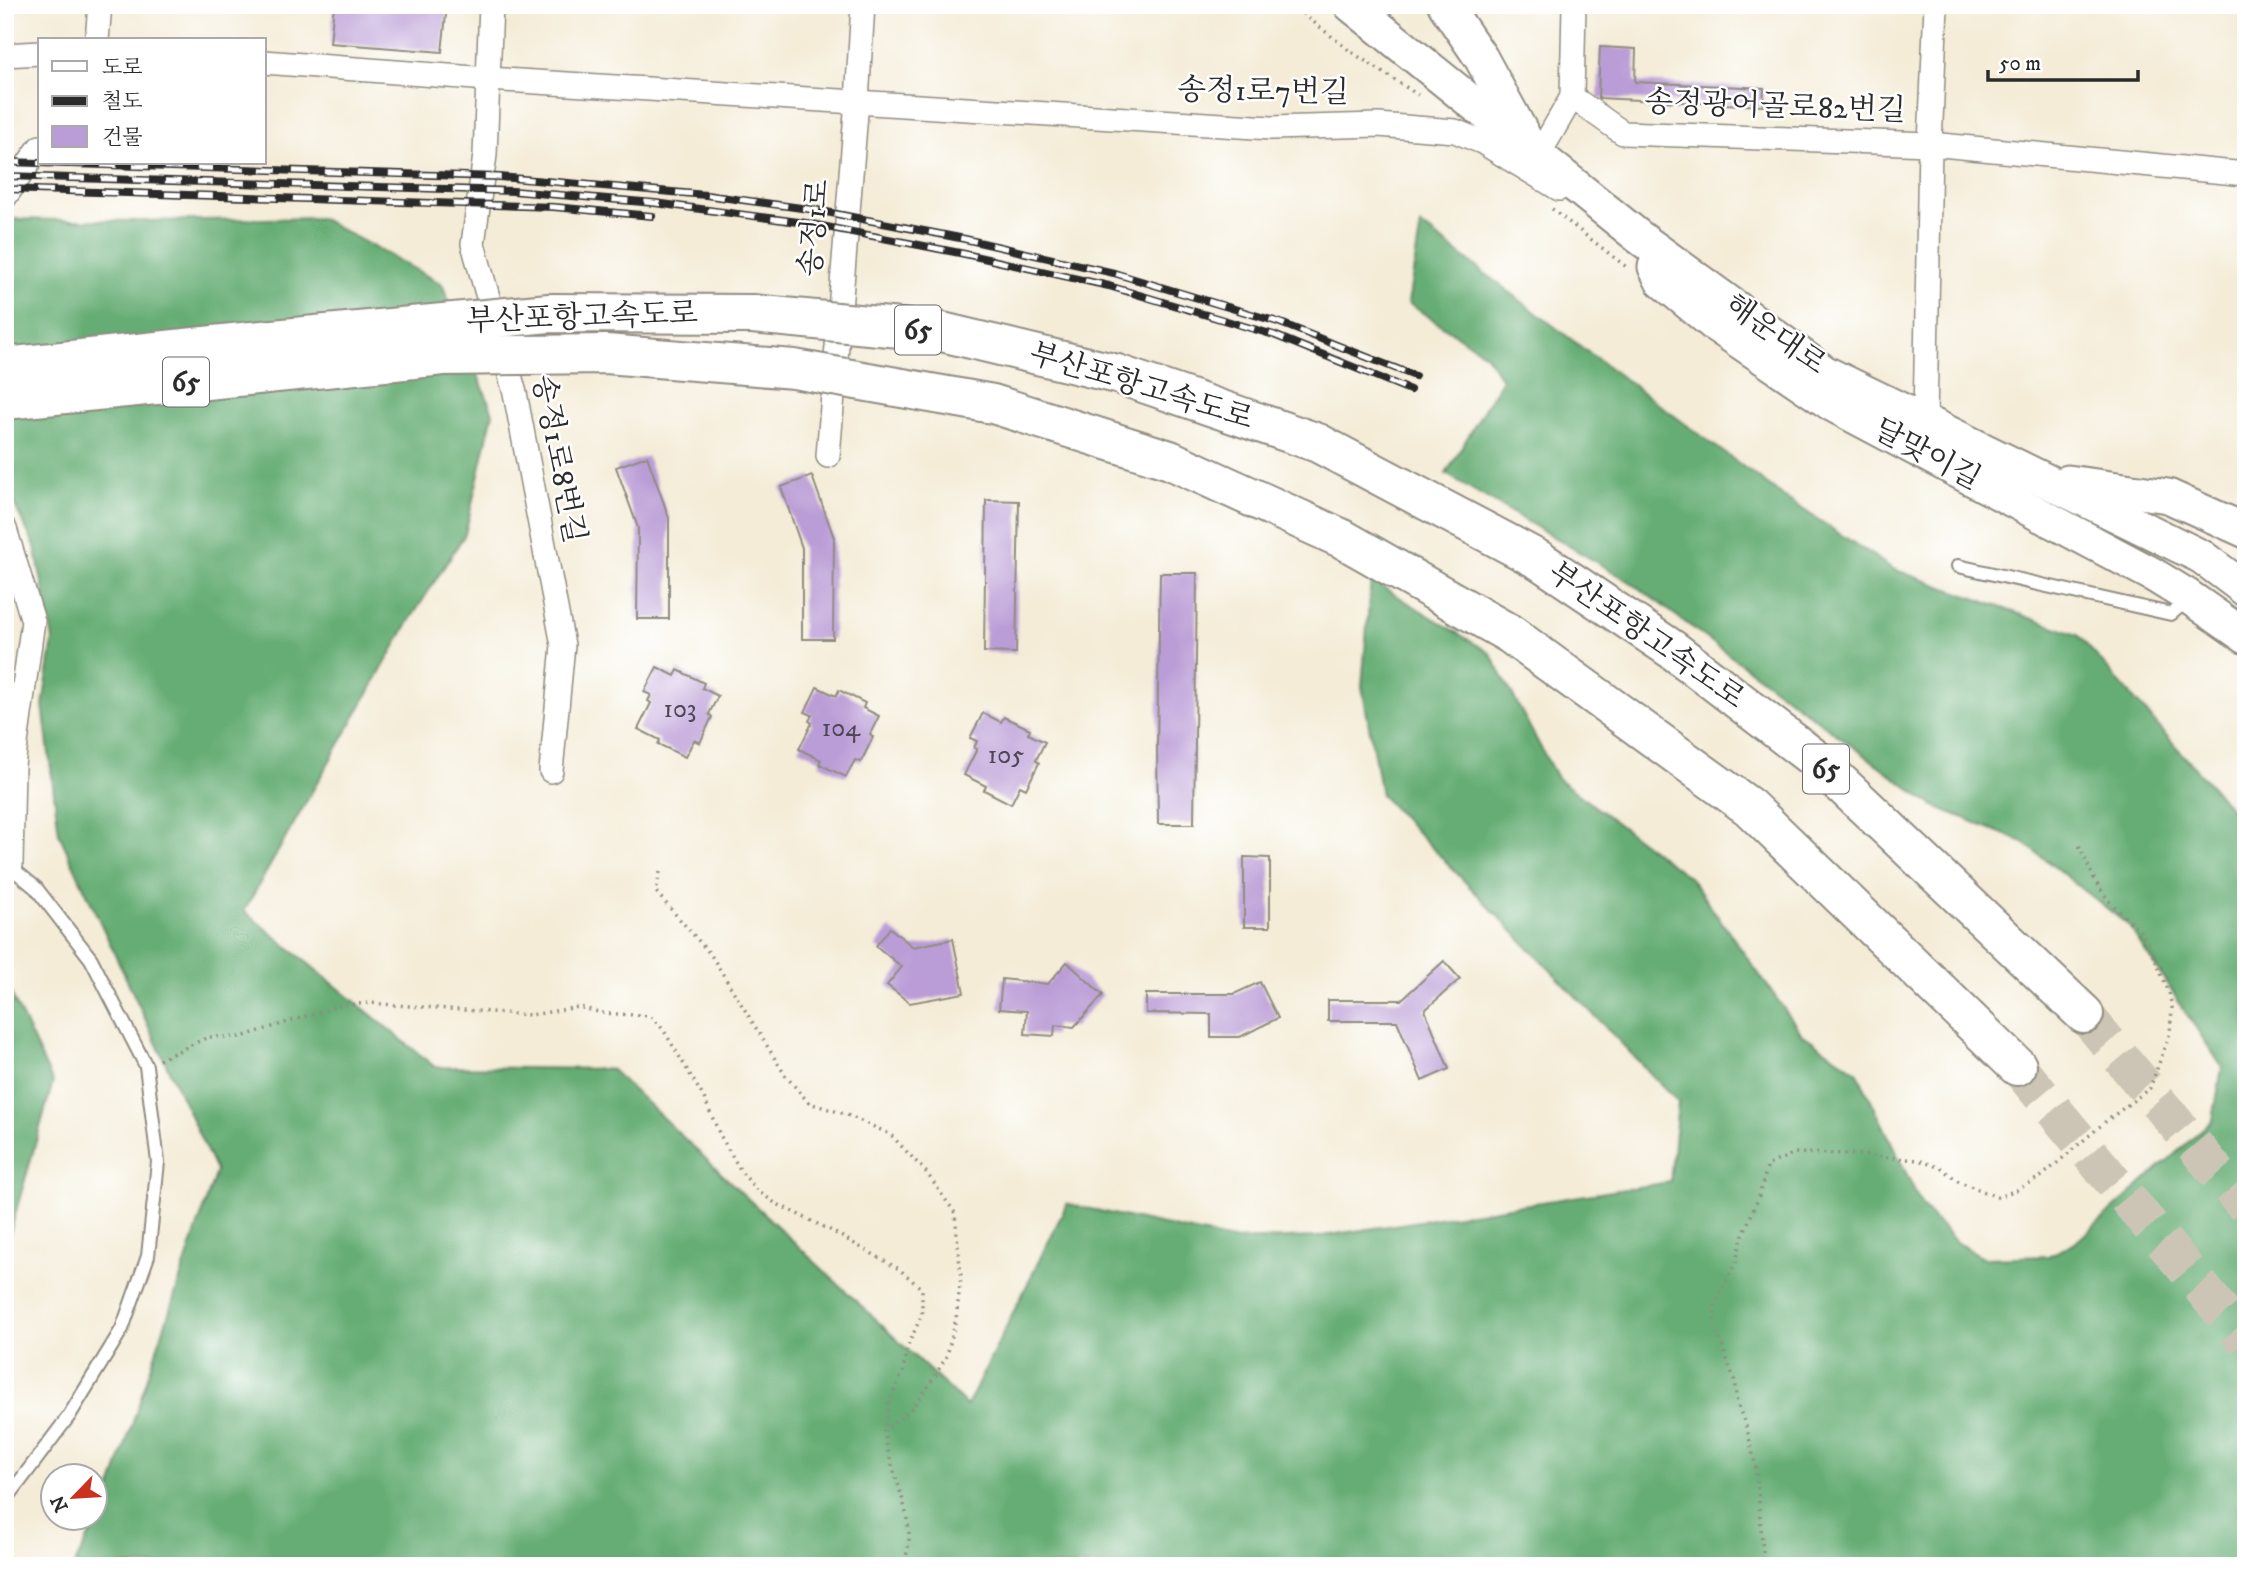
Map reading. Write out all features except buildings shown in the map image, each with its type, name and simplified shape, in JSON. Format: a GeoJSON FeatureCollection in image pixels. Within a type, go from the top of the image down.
{"type":"FeatureCollection","features":[{"type":"Feature","properties":{"kind":"highway","name":"부산포항고속도로"},"geometry":{"type":"LineString","coordinates":[[5,367],[114,372],[255,358],[548,313],[752,314],[942,332],[1117,374],[1318,443],[1539,560],[1674,650],[1815,759],[2084,1014]]}},
{"type":"Feature","properties":{"kind":"highway","name":"부산포항고속도로"},"geometry":{"type":"LineString","coordinates":[[255,358],[606,354],[794,369],[993,404],[1170,460],[1343,539],[1510,634],[1749,807],[2017,1066]]}},
{"type":"Feature","properties":{"kind":"highway","name":"부산포항고속도로"},"geometry":{"type":"LineString","coordinates":[[5,400],[114,372]]}},
{"type":"Feature","properties":{"kind":"main road","name":"해운대로"},"geometry":{"type":"LineString","coordinates":[[1351,5],[1639,237],[1824,372],[2202,557],[2246,590]]}},
{"type":"Feature","properties":{"kind":"main road"},"geometry":{"type":"LineString","coordinates":[[1445,5],[1481,58],[1535,154]]}},
{"type":"Feature","properties":{"kind":"main road","name":"달맞이길"},"geometry":{"type":"LineString","coordinates":[[1639,237],[1662,281],[1714,324],[1833,405],[2072,530],[2186,595],[2246,637]]}},
{"type":"Feature","properties":{"kind":"main road"},"geometry":{"type":"LineString","coordinates":[[2038,477],[2168,496],[2246,531]]}},
{"type":"Feature","properties":{"kind":"street"},"geometry":{"type":"LineString","coordinates":[[97,38],[100,5]]}},
{"type":"Feature","properties":{"kind":"street","name":"송정1로8번길"},"geometry":{"type":"LineString","coordinates":[[491,5],[485,155],[474,244],[515,393],[563,645],[551,771]]}},
{"type":"Feature","properties":{"kind":"street","name":"송정1로"},"geometry":{"type":"LineString","coordinates":[[828,456],[858,101],[863,5]]}},
{"type":"Feature","properties":{"kind":"street"},"geometry":{"type":"LineString","coordinates":[[1535,154],[1572,97],[1574,5]]}},
{"type":"Feature","properties":{"kind":"street"},"geometry":{"type":"LineString","coordinates":[[1930,144],[1936,5]]}},
{"type":"Feature","properties":{"kind":"street"},"geometry":{"type":"LineString","coordinates":[[5,55],[38,53]]}},
{"type":"Feature","properties":{"kind":"street"},"geometry":{"type":"LineString","coordinates":[[266,62],[488,79],[858,101]]}},
{"type":"Feature","properties":{"kind":"street","name":"송정광어골로82번길"},"geometry":{"type":"LineString","coordinates":[[1572,97],[1623,133],[1930,144],[2246,174]]}},
{"type":"Feature","properties":{"kind":"street","name":"송정1로7번길"},"geometry":{"type":"LineString","coordinates":[[858,101],[1271,128],[1378,125],[1455,131],[1482,142],[1639,237]]}},
{"type":"Feature","properties":{"kind":"street","name":"송정광어골로82번길"},"geometry":{"type":"LineString","coordinates":[[1925,422],[1930,144]]}},
{"type":"Feature","properties":{"kind":"street"},"geometry":{"type":"LineString","coordinates":[[5,197],[38,150]]}},
{"type":"Feature","properties":{"kind":"street"},"geometry":{"type":"LineString","coordinates":[[5,529],[33,621],[13,765],[8,865]]}},
{"type":"Feature","properties":{"kind":"lane"},"geometry":{"type":"LineString","coordinates":[[1958,566],[2171,614],[2186,595]]}},
{"type":"Feature","properties":{"kind":"lane"},"geometry":{"type":"LineString","coordinates":[[5,1501],[69,1416],[122,1329],[148,1256],[158,1162],[146,1066],[91,959],[36,888],[8,865]]}},
{"type":"Feature","properties":{"kind":"path"},"geometry":{"type":"LineString","coordinates":[[1292,5],[1350,51],[1424,99]]}},
{"type":"Feature","properties":{"kind":"path"},"geometry":{"type":"LineString","coordinates":[[1764,1566],[1755,1467],[1747,1429],[1737,1403],[1734,1379],[1714,1323],[1714,1304],[1736,1262],[1742,1237],[1758,1199],[1768,1165],[1795,1153],[1918,1160],[1941,1167],[1958,1181],[1997,1197],[2017,1190],[2042,1175],[2150,1088],[2170,1033],[2172,1008],[2169,992],[2141,932],[2108,900],[2095,881],[2079,845]]}},
{"type":"Feature","properties":{"kind":"path"},"geometry":{"type":"LineString","coordinates":[[660,872],[656,892],[711,955],[785,1074],[809,1103],[845,1114],[890,1134],[926,1172],[955,1213],[961,1277],[956,1319],[947,1356],[909,1411],[884,1431]]}},
{"type":"Feature","properties":{"kind":"path"},"geometry":{"type":"LineString","coordinates":[[146,1066],[208,1037],[241,1037],[338,1006],[368,1003],[531,1015],[579,1007],[602,1013],[650,1016],[663,1029],[704,1098],[720,1135],[742,1173],[758,1191],[775,1203],[899,1269],[922,1289],[922,1314],[907,1349],[903,1372],[889,1402],[884,1431],[888,1455],[901,1491],[909,1536],[904,1566]]}},
{"type":"Feature","properties":{"kind":"green space"},"geometry":{"type":"Polygon","coordinates":[[[320,218],[442,284],[493,413],[465,534],[410,620],[244,911],[435,1067],[611,1069],[967,1406],[1067,1204],[1232,1240],[1317,1237],[1670,1182],[1678,1102],[1381,795],[1362,686],[1371,580],[1490,653],[1557,778],[1690,878],[1802,1034],[1857,1071],[1922,1206],[1957,1243],[1985,1258],[2048,1256],[2074,1244],[2213,1120],[2222,1067],[2128,925],[2023,842],[1932,805],[1632,583],[1446,474],[1502,379],[1486,355],[1408,303],[1421,225],[1784,497],[1893,569],[2078,635],[2246,826],[2246,1566],[74,1566],[91,1532],[108,1532],[108,1497],[216,1171],[59,834],[43,705],[53,640],[35,546],[5,486],[5,219],[139,221],[320,218]]]}},
{"type":"Feature","properties":{"kind":"green space"},"geometry":{"type":"Polygon","coordinates":[[[5,981],[53,1082],[5,1250],[5,981]]]}},
{"type":"Feature","properties":{"kind":"tunnel"},"geometry":{"type":"LineString","coordinates":[[2084,1014],[2246,1207]]}},
{"type":"Feature","properties":{"kind":"tunnel"},"geometry":{"type":"LineString","coordinates":[[2017,1066],[2246,1341]]}},
{"type":"Feature","properties":{"kind":"railway"},"geometry":{"type":"LineString","coordinates":[[5,162],[38,163]]}},
{"type":"Feature","properties":{"kind":"railway"},"geometry":{"type":"LineString","coordinates":[[71,164],[499,177],[706,195],[816,210],[965,239],[1114,273],[1278,322],[1415,376]]}},
{"type":"Feature","properties":{"kind":"railway"},"geometry":{"type":"LineString","coordinates":[[5,176],[513,191],[655,203],[806,223],[1109,286],[1274,335],[1410,390]]}},
{"type":"Feature","properties":{"kind":"railway"},"geometry":{"type":"LineString","coordinates":[[5,189],[554,207],[652,216]]}}]}
